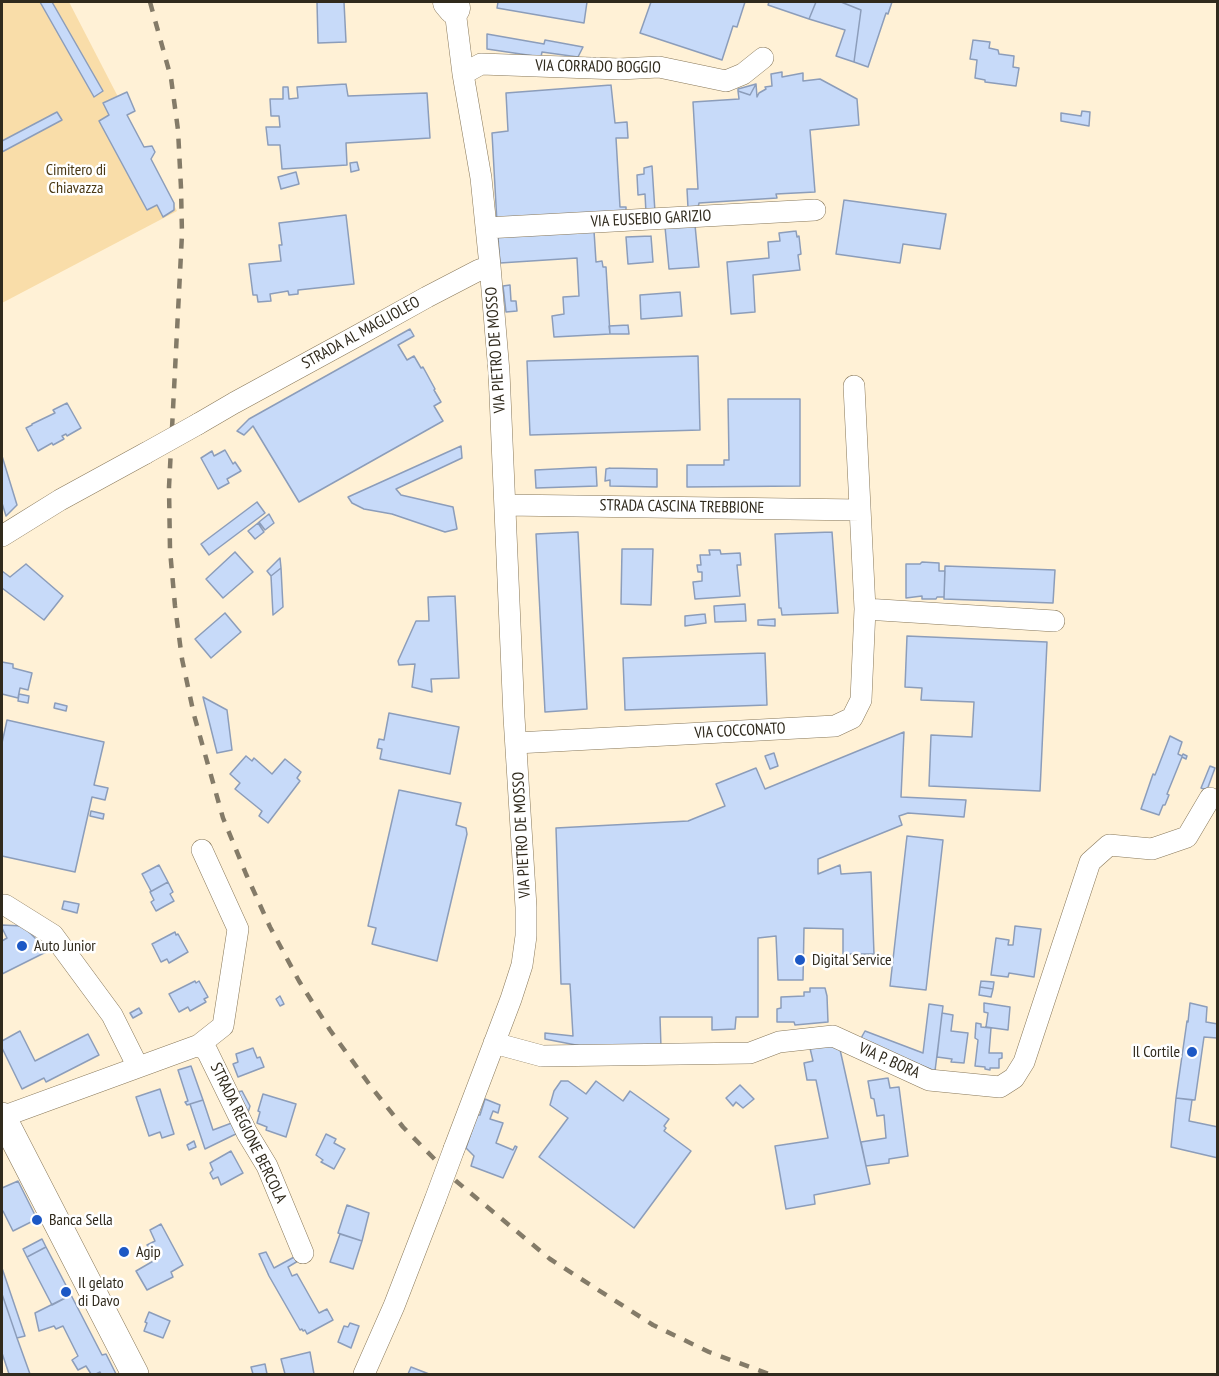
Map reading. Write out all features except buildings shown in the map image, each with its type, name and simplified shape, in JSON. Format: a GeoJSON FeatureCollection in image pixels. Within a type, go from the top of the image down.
{"type":"FeatureCollection","features":[{"type":"Feature","properties":{"kind":"main road"},"geometry":{"type":"LineString","coordinates":[[2,1117],[135,1374]]}},
{"type":"Feature","properties":{"kind":"street"},"geometry":{"type":"LineString","coordinates":[[452,4],[480,178],[490,266]]}},
{"type":"Feature","properties":{"kind":"street","name":"VIA CORRADO BOGGIO"},"geometry":{"type":"LineString","coordinates":[[463,74],[482,64],[619,69],[659,67],[726,81],[743,74],[763,58]]}},
{"type":"Feature","properties":{"kind":"street","name":"VIA EUSEBIO GARIZIO"},"geometry":{"type":"LineString","coordinates":[[486,228],[815,210]]}},
{"type":"Feature","properties":{"kind":"street","name":"STRADA AL MAGLIOLEO"},"geometry":{"type":"LineString","coordinates":[[2,536],[60,500],[234,403],[427,297],[490,266]]}},
{"type":"Feature","properties":{"kind":"street","name":"VIA PIETRO DE MOSSO"},"geometry":{"type":"LineString","coordinates":[[364,1374],[394,1306],[511,999],[522,965],[526,936],[499,372],[490,266]]}},
{"type":"Feature","properties":{"kind":"street"},"geometry":{"type":"LineString","coordinates":[[854,386],[865,609],[1054,621]]}},
{"type":"Feature","properties":{"kind":"street","name":"STRADA CASCINA TREBBIONE"},"geometry":{"type":"LineString","coordinates":[[505,505],[860,510]]}},
{"type":"Feature","properties":{"kind":"street","name":"VIA COCCONATO"},"geometry":{"type":"LineString","coordinates":[[516,743],[835,726],[852,718],[861,700],[865,609]]}},
{"type":"Feature","properties":{"kind":"street","name":"VIA P. BORA"},"geometry":{"type":"LineString","coordinates":[[494,1043],[542,1056],[750,1053],[778,1042],[833,1036],[929,1080],[1000,1087],[1014,1078],[1024,1062],[1090,862],[1109,845],[1152,849],[1187,837],[1210,798]]}},
{"type":"Feature","properties":{"kind":"street"},"geometry":{"type":"LineString","coordinates":[[199,1045],[223,1026],[238,929],[202,850]]}},
{"type":"Feature","properties":{"kind":"street"},"geometry":{"type":"LineString","coordinates":[[2,904],[53,935],[112,1015],[138,1067]]}},
{"type":"Feature","properties":{"kind":"street","name":"STRADA REGIONE BERCOLA"},"geometry":{"type":"LineString","coordinates":[[2,1117],[199,1045],[207,1051],[247,1133],[267,1166],[303,1253]]}},
{"type":"Feature","properties":{"kind":"green space","name":"Cimitero di Chiavazza"},"geometry":{"type":"Polygon","coordinates":[[[2,2],[69,2],[177,211],[2,303],[2,2]]]}},
{"type":"Feature","properties":{"kind":"railway"},"geometry":{"type":"LineString","coordinates":[[150,2],[171,78],[178,130],[181,188],[182,234],[169,487],[170,550],[175,606],[182,659],[194,715],[223,818],[246,874],[270,927],[299,981],[330,1030],[403,1127],[456,1181],[550,1259],[653,1325],[709,1352],[769,1374]]}},
{"type":"Feature","properties":{"kind":"place","name":"Auto Junior"},"geometry":{"type":"Point","coordinates":[22,946]}},
{"type":"Feature","properties":{"kind":"place","name":"Digital Service"},"geometry":{"type":"Point","coordinates":[800,960]}},
{"type":"Feature","properties":{"kind":"place","name":"Il Cortile"},"geometry":{"type":"Point","coordinates":[1192,1052]}},
{"type":"Feature","properties":{"kind":"place","name":"Banca Sella"},"geometry":{"type":"Point","coordinates":[37,1220]}},
{"type":"Feature","properties":{"kind":"place","name":"Agip"},"geometry":{"type":"Point","coordinates":[124,1252]}},
{"type":"Feature","properties":{"kind":"place","name":"Il gelato di Davo"},"geometry":{"type":"Point","coordinates":[66,1292]}}]}
